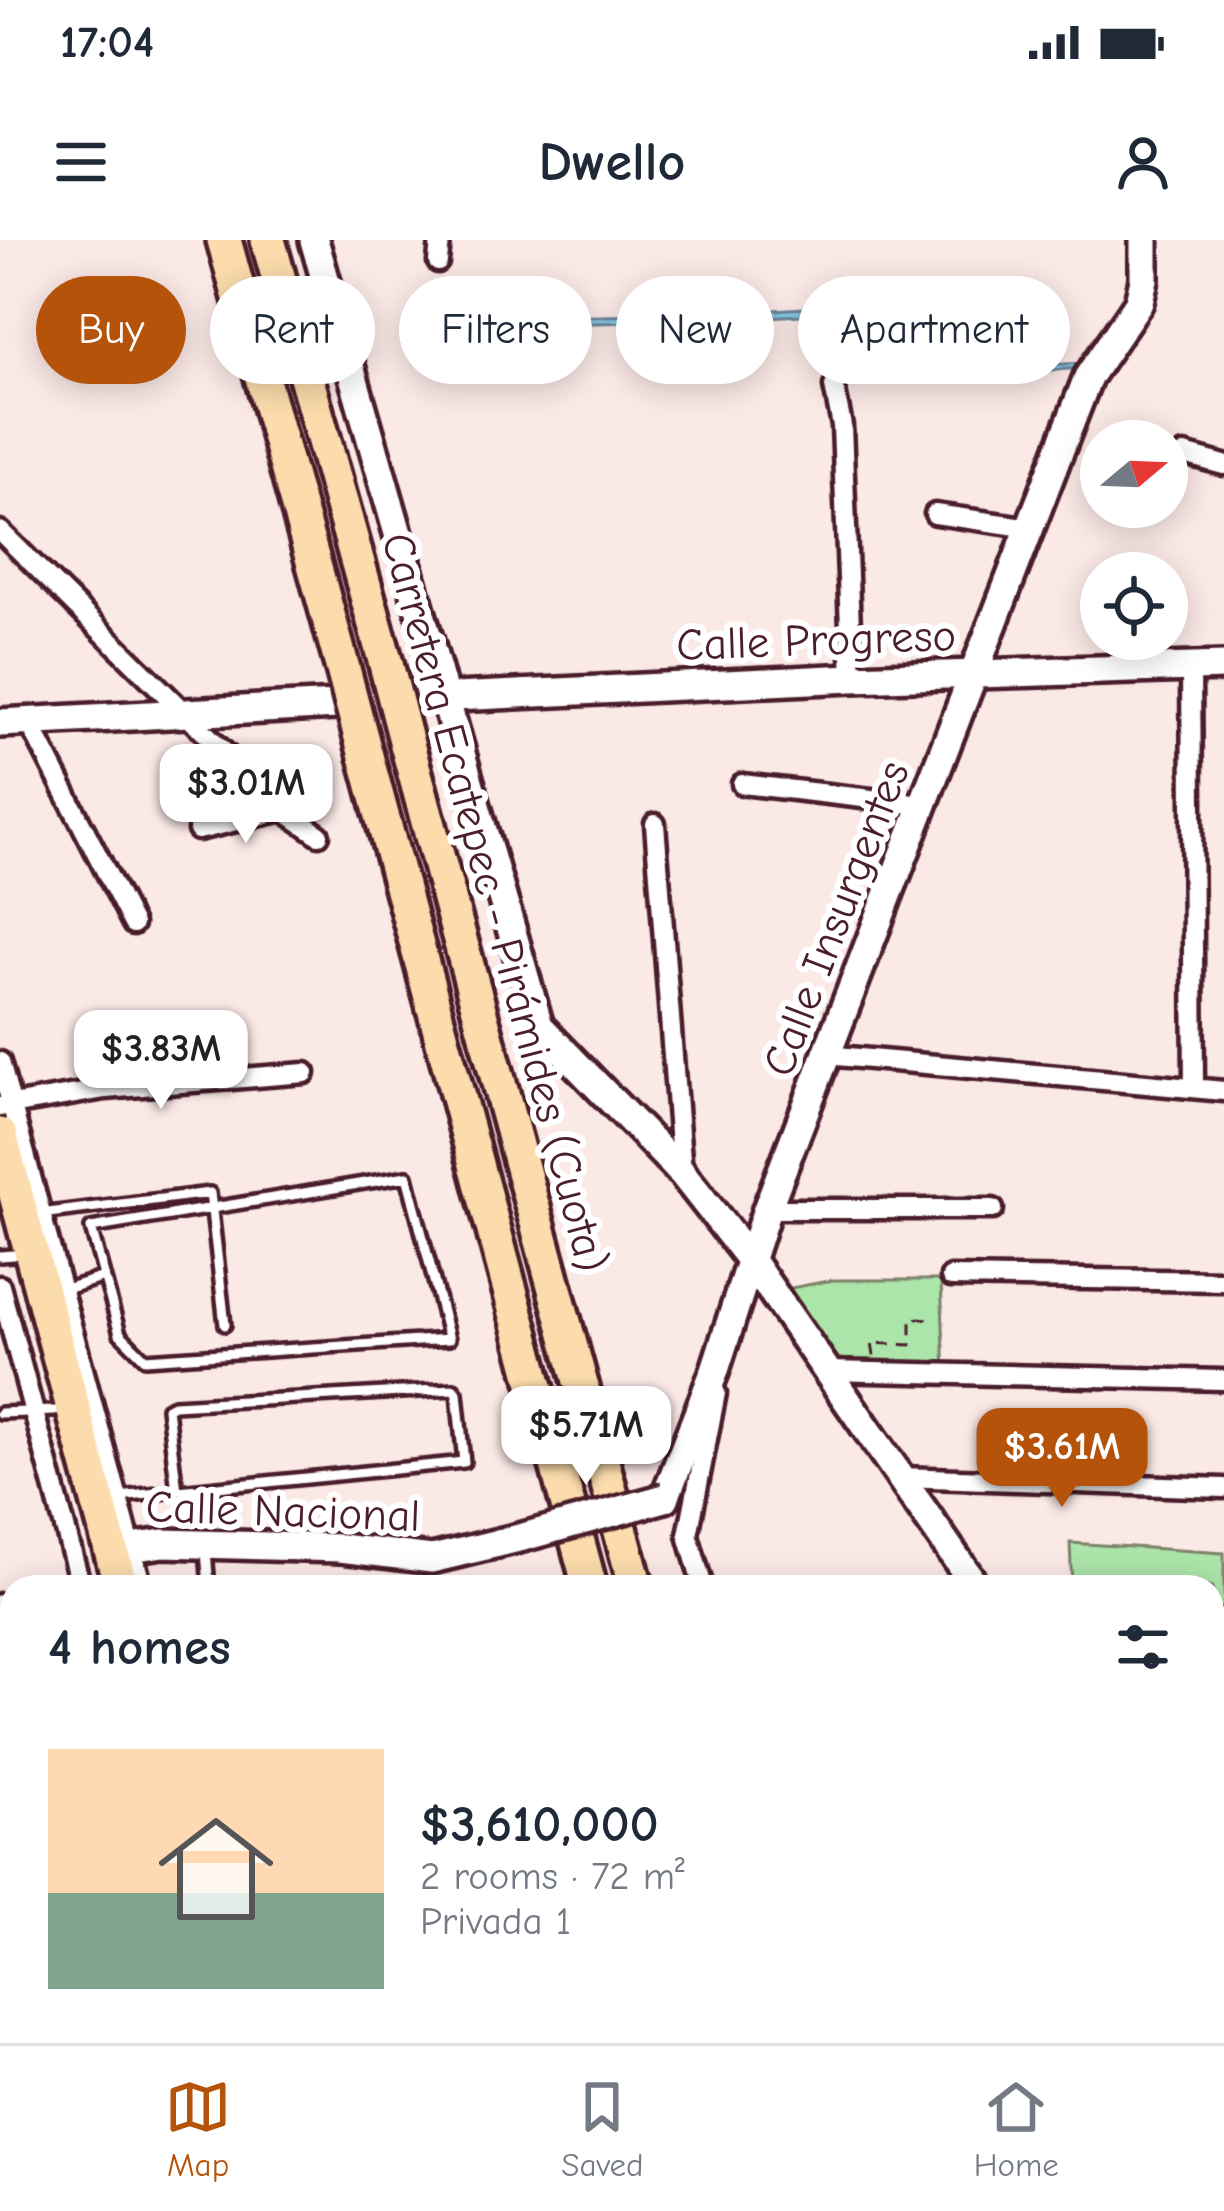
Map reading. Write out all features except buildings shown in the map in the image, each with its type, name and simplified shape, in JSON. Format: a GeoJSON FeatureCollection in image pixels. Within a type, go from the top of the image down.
{"type":"FeatureCollection","features":[{"type":"Feature","properties":{"kind":"highway","name":"Carretera Ecatepec - Pirámides (Cuota)"},"geometry":{"type":"LineString","coordinates":[[224,240],[587,1575]]}},
{"type":"Feature","properties":{"kind":"highway","name":"Carretera Ecatepec - Pirámides (Cuota)"},"geometry":{"type":"LineString","coordinates":[[268,240],[633,1575]]}},
{"type":"Feature","properties":{"kind":"highway"},"geometry":{"type":"LineString","coordinates":[[4,1116],[22,1214],[54,1292],[122,1548],[122,1575]]}},
{"type":"Feature","properties":{"kind":"highway"},"geometry":{"type":"LineString","coordinates":[[22,1214],[4,1266],[45,1412],[100,1575]]}},
{"type":"Feature","properties":{"kind":"street"},"geometry":{"type":"LineString","coordinates":[[314,240],[539,1026],[682,1174],[752,1261],[968,1575]]}},
{"type":"Feature","properties":{"kind":"street"},"geometry":{"type":"LineString","coordinates":[[437,262],[440,240]]}},
{"type":"Feature","properties":{"kind":"street","name":"Calle Insurgentes"},"geometry":{"type":"LineString","coordinates":[[523,1537],[665,1498],[716,1370],[767,1209],[1088,377],[1139,302],[1144,240]]}},
{"type":"Feature","properties":{"kind":"street"},"geometry":{"type":"LineString","coordinates":[[834,386],[842,426],[852,678]]}},
{"type":"Feature","properties":{"kind":"street"},"geometry":{"type":"LineString","coordinates":[[1188,455],[1224,466]]}},
{"type":"Feature","properties":{"kind":"street"},"geometry":{"type":"LineString","coordinates":[[935,514],[1031,527]]}},
{"type":"Feature","properties":{"kind":"street"},"geometry":{"type":"LineString","coordinates":[[0,532],[283,810],[319,835]]}},
{"type":"Feature","properties":{"kind":"street","name":"Calle Progreso"},"geometry":{"type":"LineString","coordinates":[[412,699],[1224,665]]}},
{"type":"Feature","properties":{"kind":"street"},"geometry":{"type":"LineString","coordinates":[[1192,667],[1194,1088]]}},
{"type":"Feature","properties":{"kind":"street"},"geometry":{"type":"LineString","coordinates":[[0,723],[337,705]]}},
{"type":"Feature","properties":{"kind":"street"},"geometry":{"type":"LineString","coordinates":[[29,722],[133,924]]}},
{"type":"Feature","properties":{"kind":"street"},"geometry":{"type":"LineString","coordinates":[[742,784],[923,805]]}},
{"type":"Feature","properties":{"kind":"street"},"geometry":{"type":"LineString","coordinates":[[198,830],[283,810]]}},
{"type":"Feature","properties":{"kind":"street"},"geometry":{"type":"LineString","coordinates":[[655,824],[682,1174]]}},
{"type":"Feature","properties":{"kind":"street"},"geometry":{"type":"LineString","coordinates":[[826,1055],[1224,1091]]}},
{"type":"Feature","properties":{"kind":"street"},"geometry":{"type":"LineString","coordinates":[[0,1062],[4,1116],[105,1089],[305,1073]]}},
{"type":"Feature","properties":{"kind":"street"},"geometry":{"type":"LineString","coordinates":[[767,1209],[993,1209]]}},
{"type":"Feature","properties":{"kind":"street"},"geometry":{"type":"LineString","coordinates":[[951,1277],[1224,1281]]}},
{"type":"Feature","properties":{"kind":"street"},"geometry":{"type":"LineString","coordinates":[[54,1292],[119,1496],[122,1548],[136,1575]]}},
{"type":"Feature","properties":{"kind":"street"},"geometry":{"type":"LineString","coordinates":[[700,1575],[688,1534],[716,1396],[716,1370]]}},
{"type":"Feature","properties":{"kind":"street"},"geometry":{"type":"LineString","coordinates":[[826,1371],[1224,1380]]}},
{"type":"Feature","properties":{"kind":"street"},"geometry":{"type":"LineString","coordinates":[[45,1412],[79,1575]]}},
{"type":"Feature","properties":{"kind":"street"},"geometry":{"type":"LineString","coordinates":[[901,1477],[1224,1488]]}},
{"type":"Feature","properties":{"kind":"street","name":"Calle Nacional"},"geometry":{"type":"LineString","coordinates":[[122,1548],[206,1544],[340,1548],[432,1559],[523,1537]]}},
{"type":"Feature","properties":{"kind":"lane"},"geometry":{"type":"LineString","coordinates":[[406,1176],[449,1339],[145,1359],[120,1334],[91,1228],[213,1207],[406,1176]]}},
{"type":"Feature","properties":{"kind":"lane"},"geometry":{"type":"LineString","coordinates":[[22,1214],[207,1192],[213,1207],[225,1325]]}},
{"type":"Feature","properties":{"kind":"lane"},"geometry":{"type":"LineString","coordinates":[[54,1292],[104,1277]]}},
{"type":"Feature","properties":{"kind":"lane"},"geometry":{"type":"LineString","coordinates":[[119,1496],[177,1491],[464,1462],[457,1393],[454,1389],[174,1405],[167,1408],[177,1491]]}},
{"type":"Feature","properties":{"kind":"lane"},"geometry":{"type":"LineString","coordinates":[[0,1412],[45,1412]]}},
{"type":"Feature","properties":{"kind":"lane"},"geometry":{"type":"LineString","coordinates":[[206,1544],[207,1575]]}},
{"type":"Feature","properties":{"kind":"path"},"geometry":{"type":"LineString","coordinates":[[875,1370],[872,1343],[910,1345],[911,1318],[932,1318]]}},
{"type":"Feature","properties":{"kind":"green space"},"geometry":{"type":"Polygon","coordinates":[[[833,1280],[941,1280],[945,1372],[826,1368],[775,1291],[833,1280]]]}},
{"type":"Feature","properties":{"kind":"green space"},"geometry":{"type":"Polygon","coordinates":[[[1070,1543],[1224,1553],[1224,1575],[1071,1575],[1070,1543]]]}},
{"type":"Feature","properties":{"kind":"water"},"geometry":{"type":"Polygon","coordinates":[[[798,308],[798,315],[774,317],[774,310],[798,308]]]}},
{"type":"Feature","properties":{"kind":"water"},"geometry":{"type":"Polygon","coordinates":[[[592,316],[616,316],[616,323],[592,323],[592,316]]]}}]}
